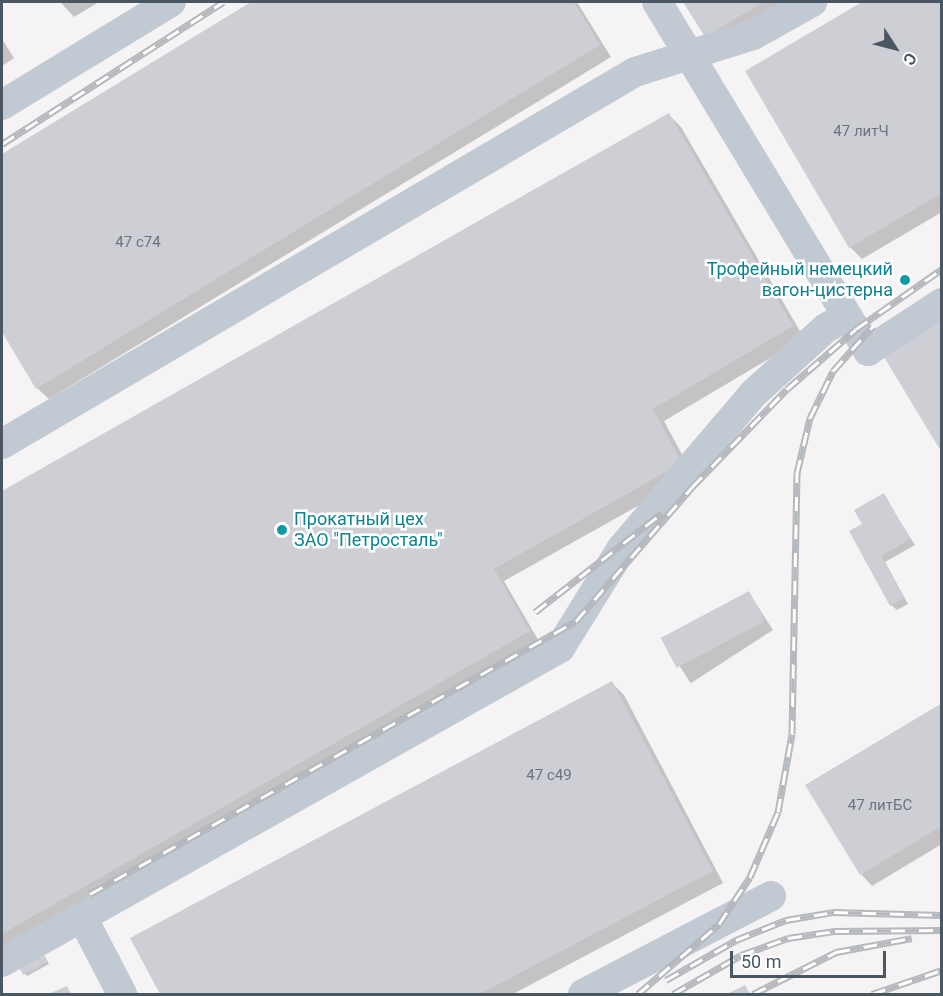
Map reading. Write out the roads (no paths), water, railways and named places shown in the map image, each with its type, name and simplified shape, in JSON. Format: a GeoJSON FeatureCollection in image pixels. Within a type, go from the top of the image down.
{"type":"FeatureCollection","features":[{"type":"Feature","properties":{"kind":"lane"},"geometry":{"type":"LineString","coordinates":[[2,105],[171,2]]}},
{"type":"Feature","properties":{"kind":"lane"},"geometry":{"type":"LineString","coordinates":[[657,2],[868,351],[942,303]]}},
{"type":"Feature","properties":{"kind":"lane"},"geometry":{"type":"LineString","coordinates":[[2,444],[635,72],[753,35],[812,2]]}},
{"type":"Feature","properties":{"kind":"lane"},"geometry":{"type":"LineString","coordinates":[[2,962],[560,648],[622,548],[754,393],[826,328],[847,316]]}},
{"type":"Feature","properties":{"kind":"lane"},"geometry":{"type":"LineString","coordinates":[[583,994],[771,896]]}},
{"type":"Feature","properties":{"kind":"lane"},"geometry":{"type":"LineString","coordinates":[[82,917],[122,994]]}},
{"type":"Feature","properties":{"kind":"railway"},"geometry":{"type":"LineString","coordinates":[[2,144],[223,2]]}},
{"type":"Feature","properties":{"kind":"railway"},"geometry":{"type":"LineString","coordinates":[[90,894],[576,621],[692,487],[787,389],[856,329],[942,269]]}},
{"type":"Feature","properties":{"kind":"railway"},"geometry":{"type":"LineString","coordinates":[[638,994],[719,924],[750,877],[778,812],[792,734],[797,473],[810,418],[833,371],[873,326]]}},
{"type":"Feature","properties":{"kind":"railway"},"geometry":{"type":"LineString","coordinates":[[535,612],[662,513]]}},
{"type":"Feature","properties":{"kind":"railway"},"geometry":{"type":"LineString","coordinates":[[666,980],[736,940],[786,920],[834,912],[942,915]]}},
{"type":"Feature","properties":{"kind":"railway"},"geometry":{"type":"LineString","coordinates":[[673,994],[741,955],[788,938],[835,931],[942,930]]}},
{"type":"Feature","properties":{"kind":"railway"},"geometry":{"type":"LineString","coordinates":[[753,994],[836,952],[912,938]]}},
{"type":"Feature","properties":{"kind":"railway"},"geometry":{"type":"LineString","coordinates":[[872,994],[942,970]]}},
{"type":"Feature","properties":{"kind":"place","name":"Трофейный немецкий вагон-цистерна"},"geometry":{"type":"Point","coordinates":[905,280]}},
{"type":"Feature","properties":{"kind":"place","name":"Прокатный цех ЗАО \"Петросталь\""},"geometry":{"type":"Point","coordinates":[282,530]}}]}
